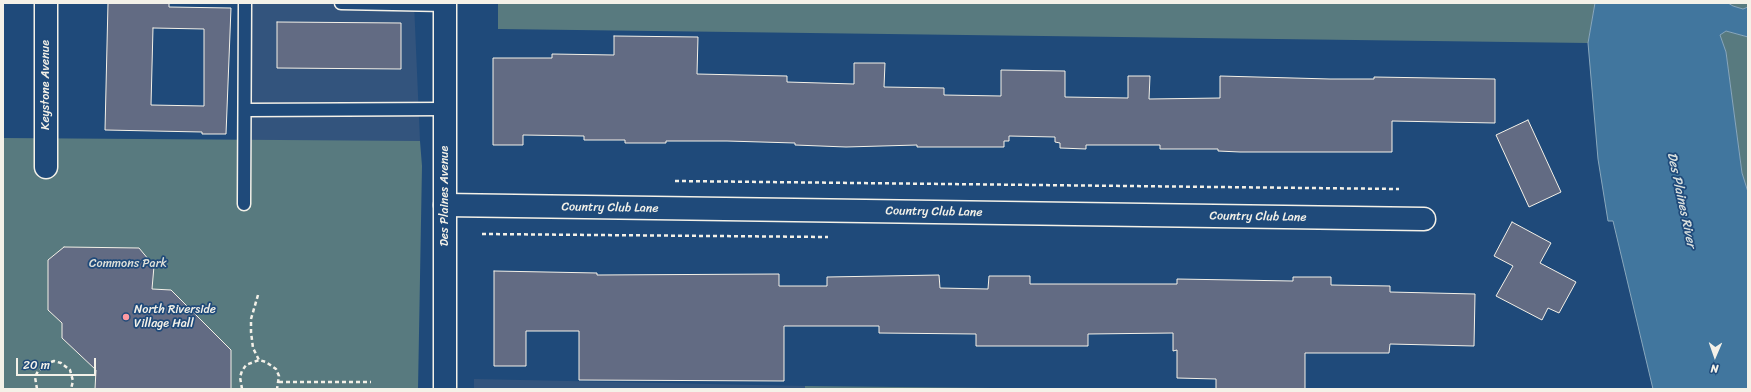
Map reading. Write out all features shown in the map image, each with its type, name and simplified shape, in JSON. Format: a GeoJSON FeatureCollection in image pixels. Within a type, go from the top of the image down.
{"type":"FeatureCollection","features":[{"type":"Feature","properties":{"kind":"street","name":"Keystone Avenue"},"geometry":{"type":"LineString","coordinates":[[46,3],[46,167]]}},
{"type":"Feature","properties":{"kind":"street","name":"Des Plaines Avenue"},"geometry":{"type":"LineString","coordinates":[[445,4],[445,389]]}},
{"type":"Feature","properties":{"kind":"street","name":"Country Club Lane"},"geometry":{"type":"LineString","coordinates":[[445,205],[1424,219]]}},
{"type":"Feature","properties":{"kind":"lane"},"geometry":{"type":"LineString","coordinates":[[244,204],[246,3]]}},
{"type":"Feature","properties":{"kind":"lane"},"geometry":{"type":"LineString","coordinates":[[341,3],[445,4]]}},
{"type":"Feature","properties":{"kind":"lane"},"geometry":{"type":"LineString","coordinates":[[245,110],[445,109]]}},
{"type":"Feature","properties":{"kind":"path"},"geometry":{"type":"LineString","coordinates":[[672,181],[1399,189]]}},
{"type":"Feature","properties":{"kind":"path"},"geometry":{"type":"LineString","coordinates":[[258,295],[251,319],[251,332],[253,348],[259,360]]}},
{"type":"Feature","properties":{"kind":"path"},"geometry":{"type":"LineString","coordinates":[[242,389],[240,377],[242,371],[246,365],[259,360],[266,362],[276,369],[279,382],[277,389]]}},
{"type":"Feature","properties":{"kind":"path"},"geometry":{"type":"LineString","coordinates":[[37,389],[35,377],[38,371],[48,363],[54,361],[61,363],[70,370],[73,381],[71,389]]}},
{"type":"Feature","properties":{"kind":"path"},"geometry":{"type":"LineString","coordinates":[[279,382],[371,382]]}},
{"type":"Feature","properties":{"kind":"shaded area"},"geometry":{"type":"Polygon","coordinates":[[[244,3],[414,3],[420,141],[243,141],[244,3]]]}},
{"type":"Feature","properties":{"kind":"shaded area"},"geometry":{"type":"Polygon","coordinates":[[[474,379],[805,386],[805,389],[474,389],[474,379]]]}},
{"type":"Feature","properties":{"kind":"green space"},"geometry":{"type":"Polygon","coordinates":[[[498,3],[1595,3],[1588,43],[498,29],[498,3]]]}},
{"type":"Feature","properties":{"kind":"green space"},"geometry":{"type":"Polygon","coordinates":[[[1728,3],[1748,3],[1748,7],[1743,9],[1728,3]]]}},
{"type":"Feature","properties":{"kind":"green space"},"geometry":{"type":"Polygon","coordinates":[[[1726,31],[1748,37],[1748,192],[1742,173],[1726,52],[1720,35],[1726,31]]]}},
{"type":"Feature","properties":{"kind":"green space","name":"Commons Park"},"geometry":{"type":"Polygon","coordinates":[[[3,138],[420,141],[422,166],[418,389],[3,389],[3,138]]]}},
{"type":"Feature","properties":{"kind":"green space"},"geometry":{"type":"Polygon","coordinates":[[[805,386],[1086,389],[805,389],[805,386]]]}},
{"type":"Feature","properties":{"kind":"water","name":"Des Plaines River"},"geometry":{"type":"Polygon","coordinates":[[[1595,3],[1728,3],[1743,9],[1748,7],[1748,37],[1726,31],[1720,35],[1726,52],[1742,173],[1748,192],[1748,389],[1653,389],[1613,221],[1608,221],[1598,159],[1588,43],[1595,3]]]}},
{"type":"Feature","properties":{"kind":"building"},"geometry":{"type":"Polygon","coordinates":[[[108,3],[169,3],[169,7],[231,8],[226,134],[202,134],[202,132],[105,130],[108,3]],[[153,28],[151,105],[204,106],[204,29],[153,28]]]}},
{"type":"Feature","properties":{"kind":"building"},"geometry":{"type":"Polygon","coordinates":[[[277,22],[401,23],[401,69],[277,68],[277,22]]]}},
{"type":"Feature","properties":{"kind":"building"},"geometry":{"type":"Polygon","coordinates":[[[614,36],[698,37],[697,74],[787,76],[787,82],[854,84],[854,63],[885,63],[884,87],[944,88],[944,95],[1001,96],[1001,70],[1065,71],[1065,97],[1128,98],[1128,76],[1150,76],[1149,99],[1220,98],[1220,76],[1330,79],[1374,79],[1374,77],[1495,79],[1495,123],[1392,121],[1392,152],[1240,152],[1218,151],[1218,149],[1160,149],[1160,145],[1086,145],[1086,149],[1060,148],[1060,143],[1055,142],[1055,137],[1009,136],[1009,141],[1004,141],[1004,147],[917,147],[917,145],[846,147],[795,145],[795,143],[727,141],[625,143],[625,140],[584,140],[584,136],[523,135],[523,145],[493,145],[493,58],[552,58],[552,54],[614,55],[614,36]]]}},
{"type":"Feature","properties":{"kind":"building"},"geometry":{"type":"Polygon","coordinates":[[[1528,120],[1561,192],[1529,207],[1496,135],[1528,120]]]}},
{"type":"Feature","properties":{"kind":"building"},"geometry":{"type":"Polygon","coordinates":[[[1512,222],[1551,243],[1540,263],[1576,282],[1559,313],[1548,308],[1542,320],[1496,296],[1513,266],[1494,256],[1512,222]]]}},
{"type":"Feature","properties":{"kind":"building","name":"North Riverside Village Hall"},"geometry":{"type":"Polygon","coordinates":[[[64,247],[139,248],[154,266],[152,289],[171,290],[231,350],[231,389],[95,389],[96,370],[62,338],[62,323],[48,310],[48,260],[64,247]]]}},
{"type":"Feature","properties":{"kind":"building"},"geometry":{"type":"Polygon","coordinates":[[[494,271],[597,273],[597,275],[779,274],[779,286],[827,286],[827,277],[939,275],[940,288],[988,289],[989,276],[1030,276],[1030,284],[1177,284],[1177,279],[1293,281],[1293,277],[1331,277],[1331,285],[1390,286],[1390,292],[1475,294],[1474,346],[1390,344],[1389,353],[1305,353],[1305,389],[1216,389],[1216,379],[1177,378],[1177,350],[1173,351],[1173,333],[1088,334],[1088,346],[976,346],[976,334],[879,333],[879,326],[784,326],[784,381],[579,380],[579,331],[526,331],[526,366],[494,366],[494,271]]]}},
{"type":"Feature","properties":{"kind":"place","name":"North Riverside Village Hall"},"geometry":{"type":"Point","coordinates":[126,317]}}]}
